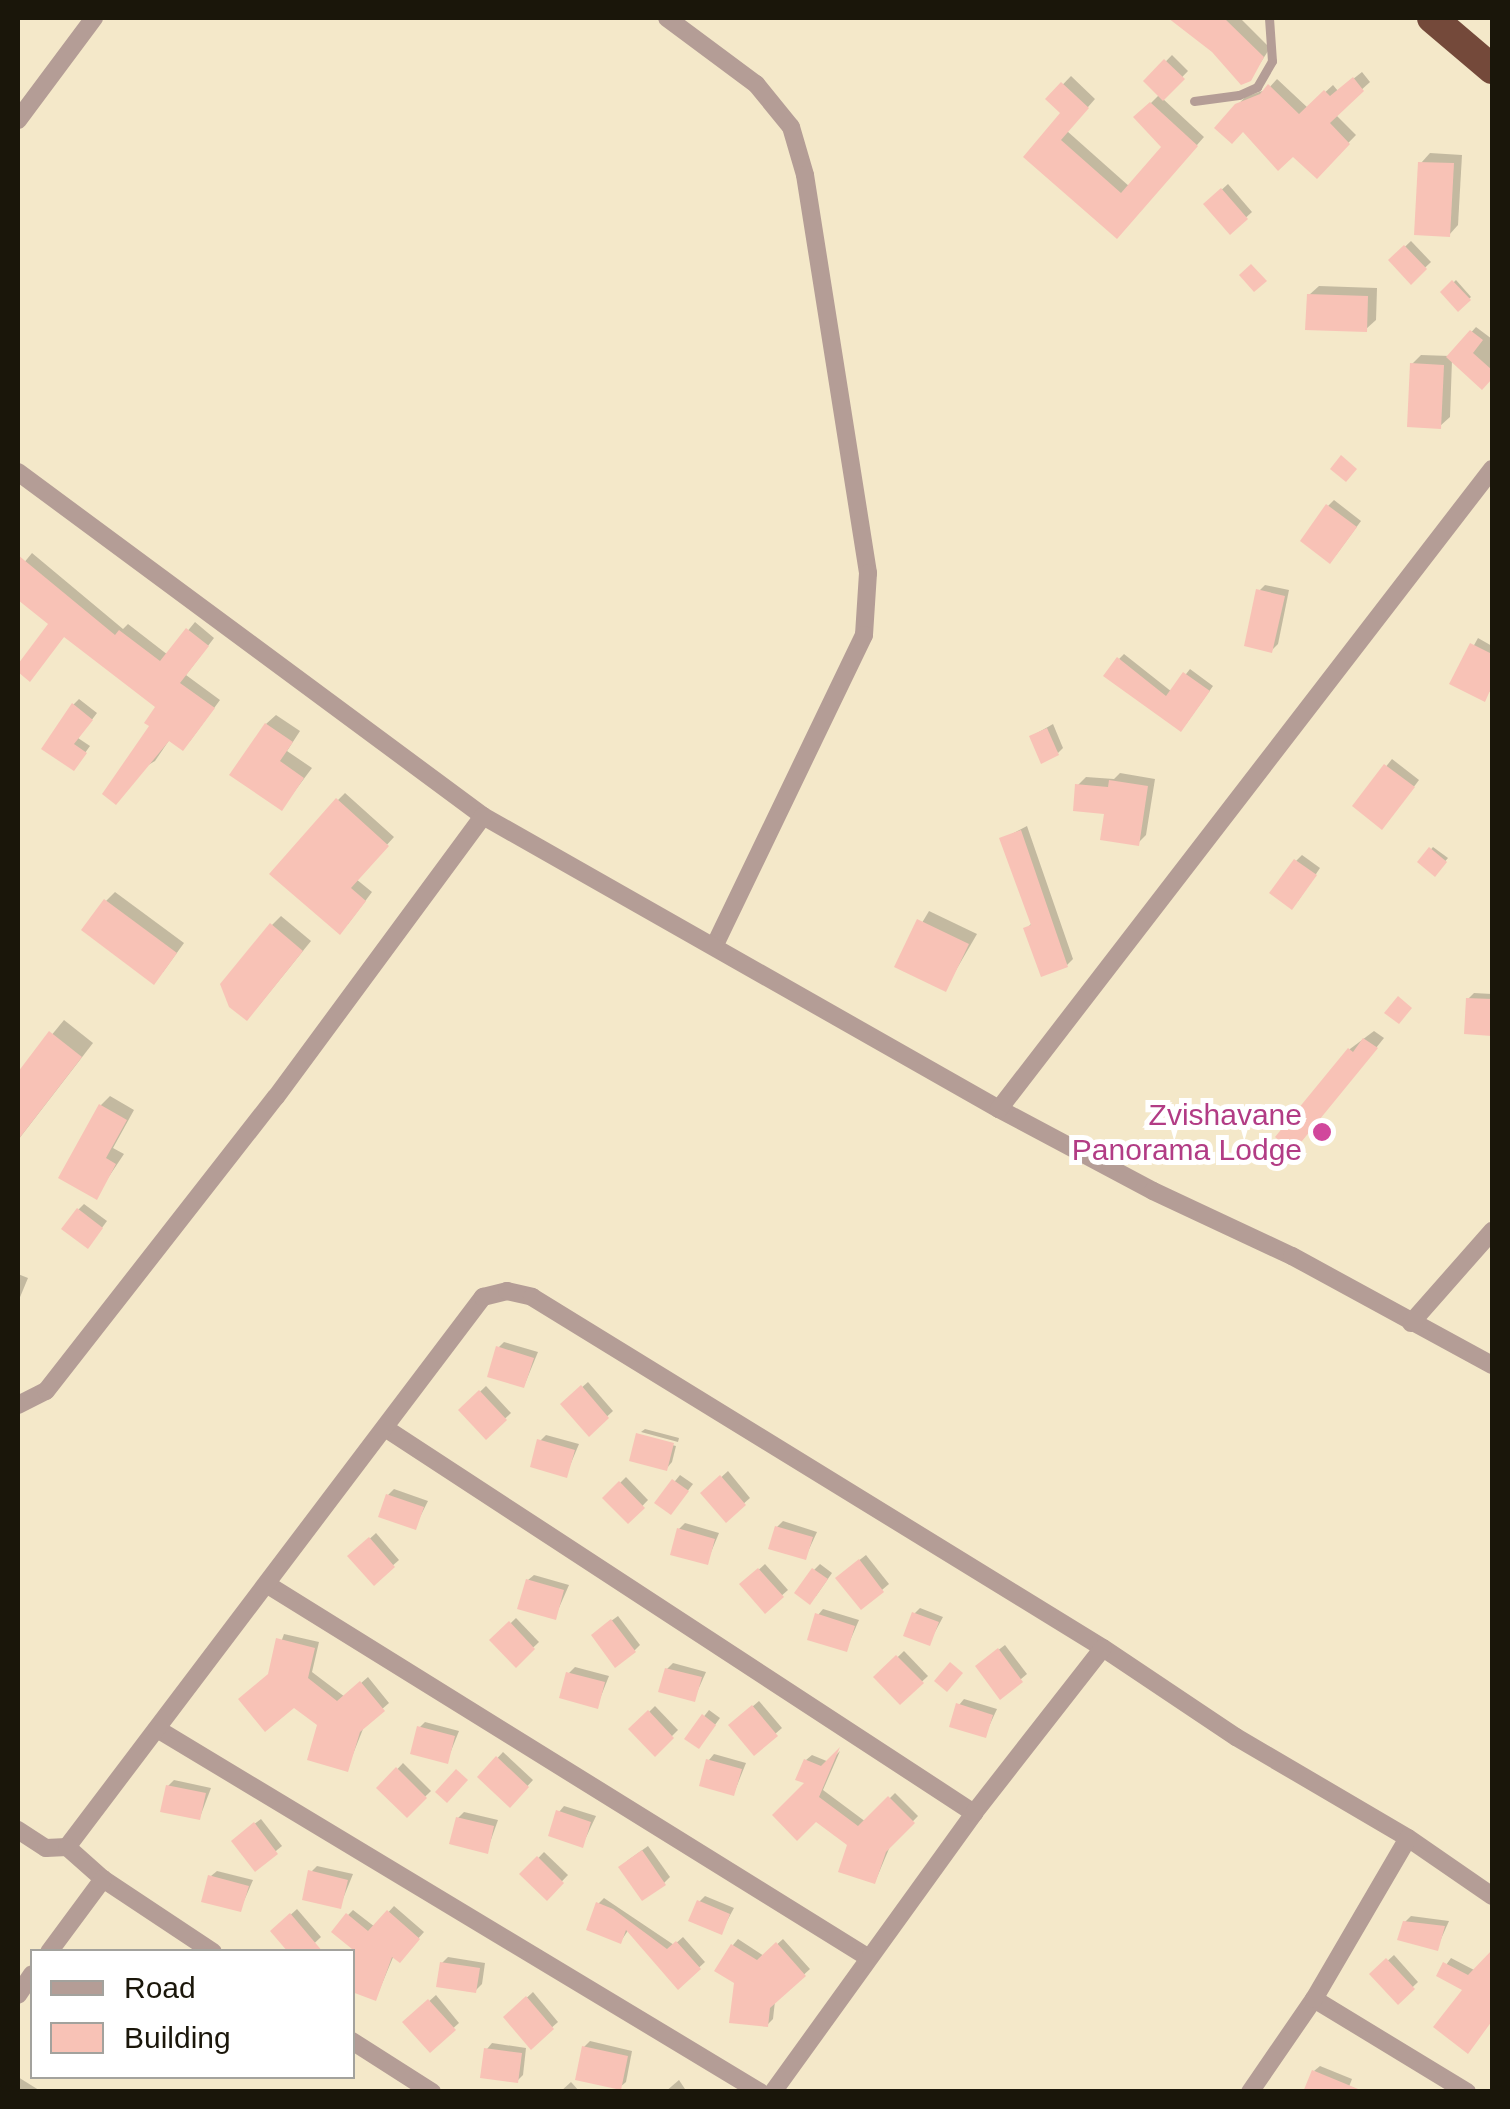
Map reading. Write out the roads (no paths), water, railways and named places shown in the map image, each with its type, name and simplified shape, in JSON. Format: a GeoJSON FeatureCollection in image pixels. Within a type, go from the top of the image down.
{"type":"FeatureCollection","features":[{"type":"Feature","properties":{"kind":"highway"},"geometry":{"type":"LineString","coordinates":[[1432,18],[1492,70]]}},
{"type":"Feature","properties":{"kind":"street"},"geometry":{"type":"LineString","coordinates":[[18,120],[94,18]]}},
{"type":"Feature","properties":{"kind":"street"},"geometry":{"type":"LineString","coordinates":[[668,18],[756,84],[791,127],[805,175],[868,574],[864,635],[715,944]]}},
{"type":"Feature","properties":{"kind":"street"},"geometry":{"type":"LineString","coordinates":[[999,1109],[1492,469]]}},
{"type":"Feature","properties":{"kind":"street"},"geometry":{"type":"LineString","coordinates":[[18,472],[483,816],[715,944],[999,1109],[1153,1190],[1292,1256],[1492,1365]]}},
{"type":"Feature","properties":{"kind":"street"},"geometry":{"type":"LineString","coordinates":[[18,1405],[46,1391],[58,1376],[276,1097],[483,816]]}},
{"type":"Feature","properties":{"kind":"street"},"geometry":{"type":"LineString","coordinates":[[1411,1323],[1492,1231]]}},
{"type":"Feature","properties":{"kind":"street"},"geometry":{"type":"LineString","coordinates":[[18,1830],[46,1848],[67,1846],[159,1730],[483,1297],[506,1291],[532,1298],[1104,1648],[1236,1737],[1408,1838],[1492,1896]]}},
{"type":"Feature","properties":{"kind":"street"},"geometry":{"type":"LineString","coordinates":[[385,1428],[974,1814]]}},
{"type":"Feature","properties":{"kind":"street"},"geometry":{"type":"LineString","coordinates":[[268,1585],[869,1958]]}},
{"type":"Feature","properties":{"kind":"street"},"geometry":{"type":"LineString","coordinates":[[773,2092],[974,1814],[1104,1648]]}},
{"type":"Feature","properties":{"kind":"street"},"geometry":{"type":"LineString","coordinates":[[159,1730],[760,2092]]}},
{"type":"Feature","properties":{"kind":"street"},"geometry":{"type":"LineString","coordinates":[[1250,2092],[1314,1999],[1408,1838]]}},
{"type":"Feature","properties":{"kind":"street"},"geometry":{"type":"LineString","coordinates":[[67,1846],[102,1879],[208,1949]]}},
{"type":"Feature","properties":{"kind":"street"},"geometry":{"type":"LineString","coordinates":[[51,1949],[102,1879]]}},
{"type":"Feature","properties":{"kind":"street"},"geometry":{"type":"LineString","coordinates":[[1314,1999],[1466,2092]]}},
{"type":"Feature","properties":{"kind":"street"},"geometry":{"type":"LineString","coordinates":[[355,2043],[432,2092]]}},
{"type":"Feature","properties":{"kind":"lane"},"geometry":{"type":"LineString","coordinates":[[1194,101],[1239,95],[1256,87],[1272,61],[1269,18]]}},
{"type":"Feature","properties":{"kind":"place","name":"Zvishavane Panorama Lodge"},"geometry":{"type":"Point","coordinates":[1322,1132]}}]}
